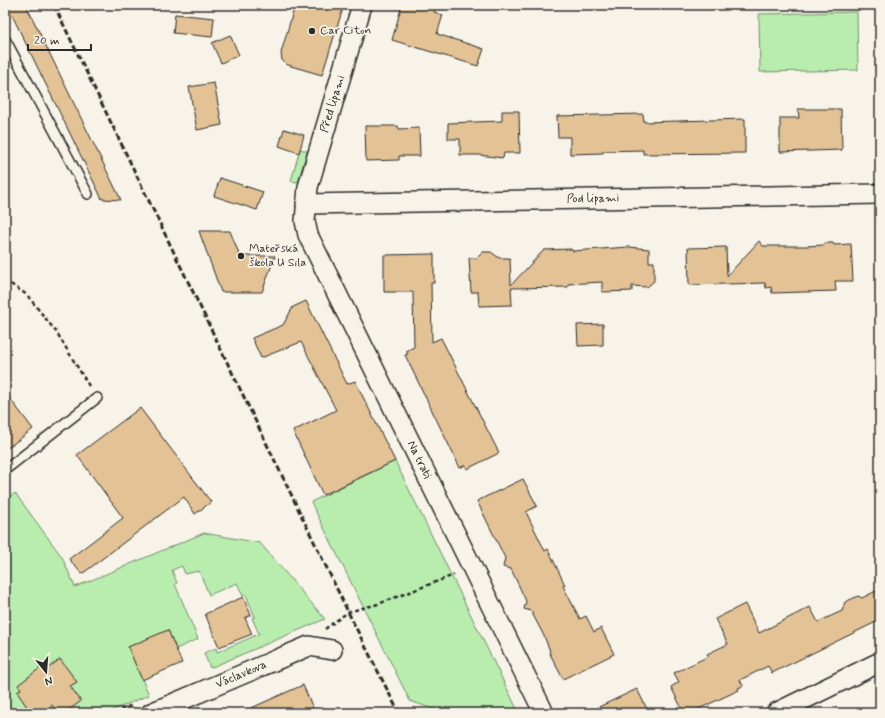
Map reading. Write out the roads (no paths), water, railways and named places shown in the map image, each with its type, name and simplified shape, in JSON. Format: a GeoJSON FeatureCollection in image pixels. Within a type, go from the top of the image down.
{"type":"FeatureCollection","features":[{"type":"Feature","properties":{"kind":"street","name":"Před lipami"},"geometry":{"type":"LineString","coordinates":[[306,204],[308,187],[362,5]]}},
{"type":"Feature","properties":{"kind":"street","name":"Pod lipami"},"geometry":{"type":"LineString","coordinates":[[306,204],[880,194]]}},
{"type":"Feature","properties":{"kind":"street","name":"Na trati"},"geometry":{"type":"LineString","coordinates":[[306,204],[306,227],[312,245],[473,567],[544,713]]}},
{"type":"Feature","properties":{"kind":"street","name":"Václavkova"},"geometry":{"type":"LineString","coordinates":[[151,713],[308,646],[332,650]]}},
{"type":"Feature","properties":{"kind":"street"},"geometry":{"type":"LineString","coordinates":[[776,713],[880,662]]}},
{"type":"Feature","properties":{"kind":"lane"},"geometry":{"type":"LineString","coordinates":[[5,39],[88,194]]}},
{"type":"Feature","properties":{"kind":"lane"},"geometry":{"type":"LineString","coordinates":[[5,470],[97,398]]}},
{"type":"Feature","properties":{"kind":"railway"},"geometry":{"type":"LineString","coordinates":[[54,5],[352,620],[399,713]]}},
{"type":"Feature","properties":{"kind":"place","name":"Car Citon"},"geometry":{"type":"Point","coordinates":[312,31]}},
{"type":"Feature","properties":{"kind":"place","name":"Mateřská škola U Sila"},"geometry":{"type":"Point","coordinates":[241,256]}}]}
